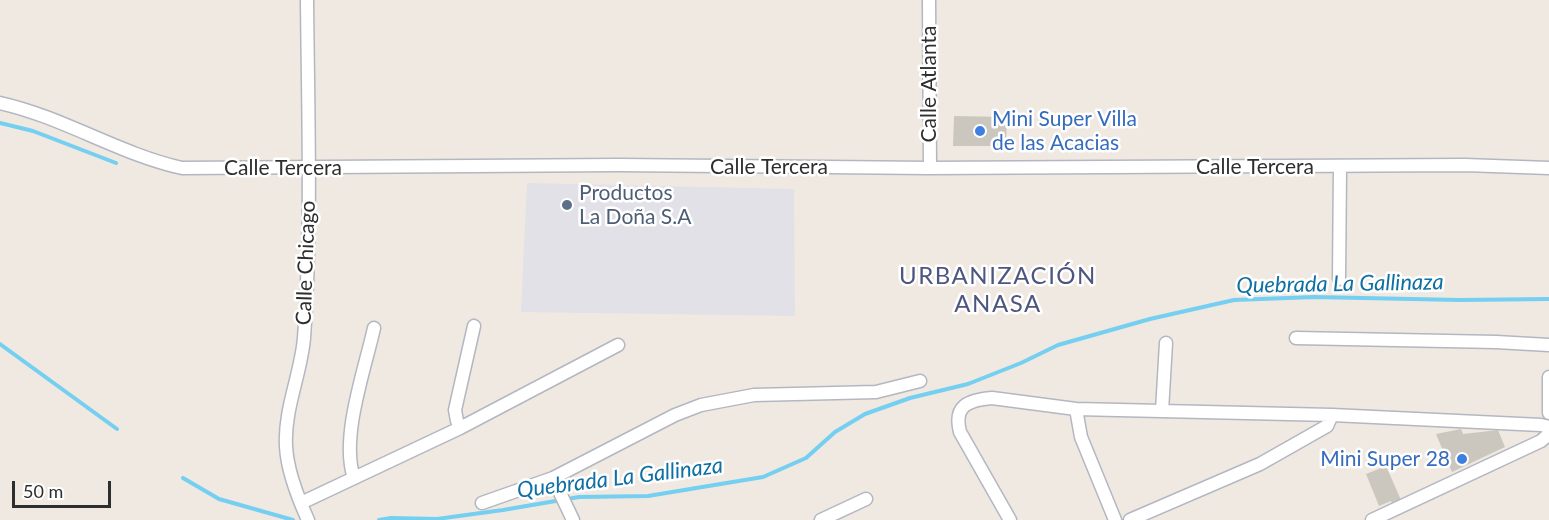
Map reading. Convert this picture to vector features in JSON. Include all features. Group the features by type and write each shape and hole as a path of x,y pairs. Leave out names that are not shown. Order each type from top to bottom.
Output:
{"street":[{"name":"Calle Chicago","path":"304,511 286,446 287,421 304,340 309,168 307,0"},
{"name":"Calle Atlanta","path":"929,0 930,168"},
{"name":"Calle Tercera","path":"0,103 56,121 153,160 182,168 618,165 930,168 1466,165 1549,168"},
{"path":"1339,279 1340,167"},
{"path":"460,428 455,410 474,326"},
{"path":"354,478 349,455 352,424 374,328"},
{"path":"1296,338 1549,345"},
{"path":"1162,411 1166,343"},
{"path":"304,511 354,478 460,428 618,345"},
{"path":"1549,377 1549,413"},
{"path":"482,503 556,484 675,415 701,405 754,395 876,392 920,381"},
{"path":"1010,520 960,432 958,414 969,402 978,399 992,398 1076,409 1332,415 1541,425 1549,428"},
{"path":"1076,409 1082,436 1115,520"},
{"path":"1130,520 1260,464 1327,426 1332,415"},
{"path":"1372,520 1541,441 1549,434"},
{"path":"556,484 571,516"},
{"path":"821,520 866,500"}],"shaded area":[{"name":"Productos La Doña S.A","path":"527,183 794,189 795,316 521,312"}],"building":[{"name":"Mini Super Villa de las Acacias","path":"954,116 1007,117 1006,146 953,146"},
{"name":"Mini Super 28","path":"1461,429 1463,434 1498,430 1505,447 1452,472 1436,434"},
{"path":"1386,466 1401,500 1379,506 1366,474"}],"waterway":[{"path":"0,123 33,131 116,163"},
{"name":"Quebrada La Gallinaza","path":"379,520 437,519 579,497 648,496 763,477 806,458 835,432 865,414 910,398 968,384 1021,363 1058,345 1150,319 1234,300 1314,297 1549,299"},
{"name":"Quebrada La Gallinaza","path":"0,344 117,429"},
{"name":"Quebrada La Gallinaza","path":"183,478 219,499 293,520"}],"place":[{"name":"Mini Super Villa de las Acacias","path":"980,131"},
{"name":"Productos La Doña S.A","path":"567,205"},
{"name":"Mini Super 28","path":"1462,459"}],"district":[{"name":"URBANIZACIÓN ANASA","path":"998,290"}]}
